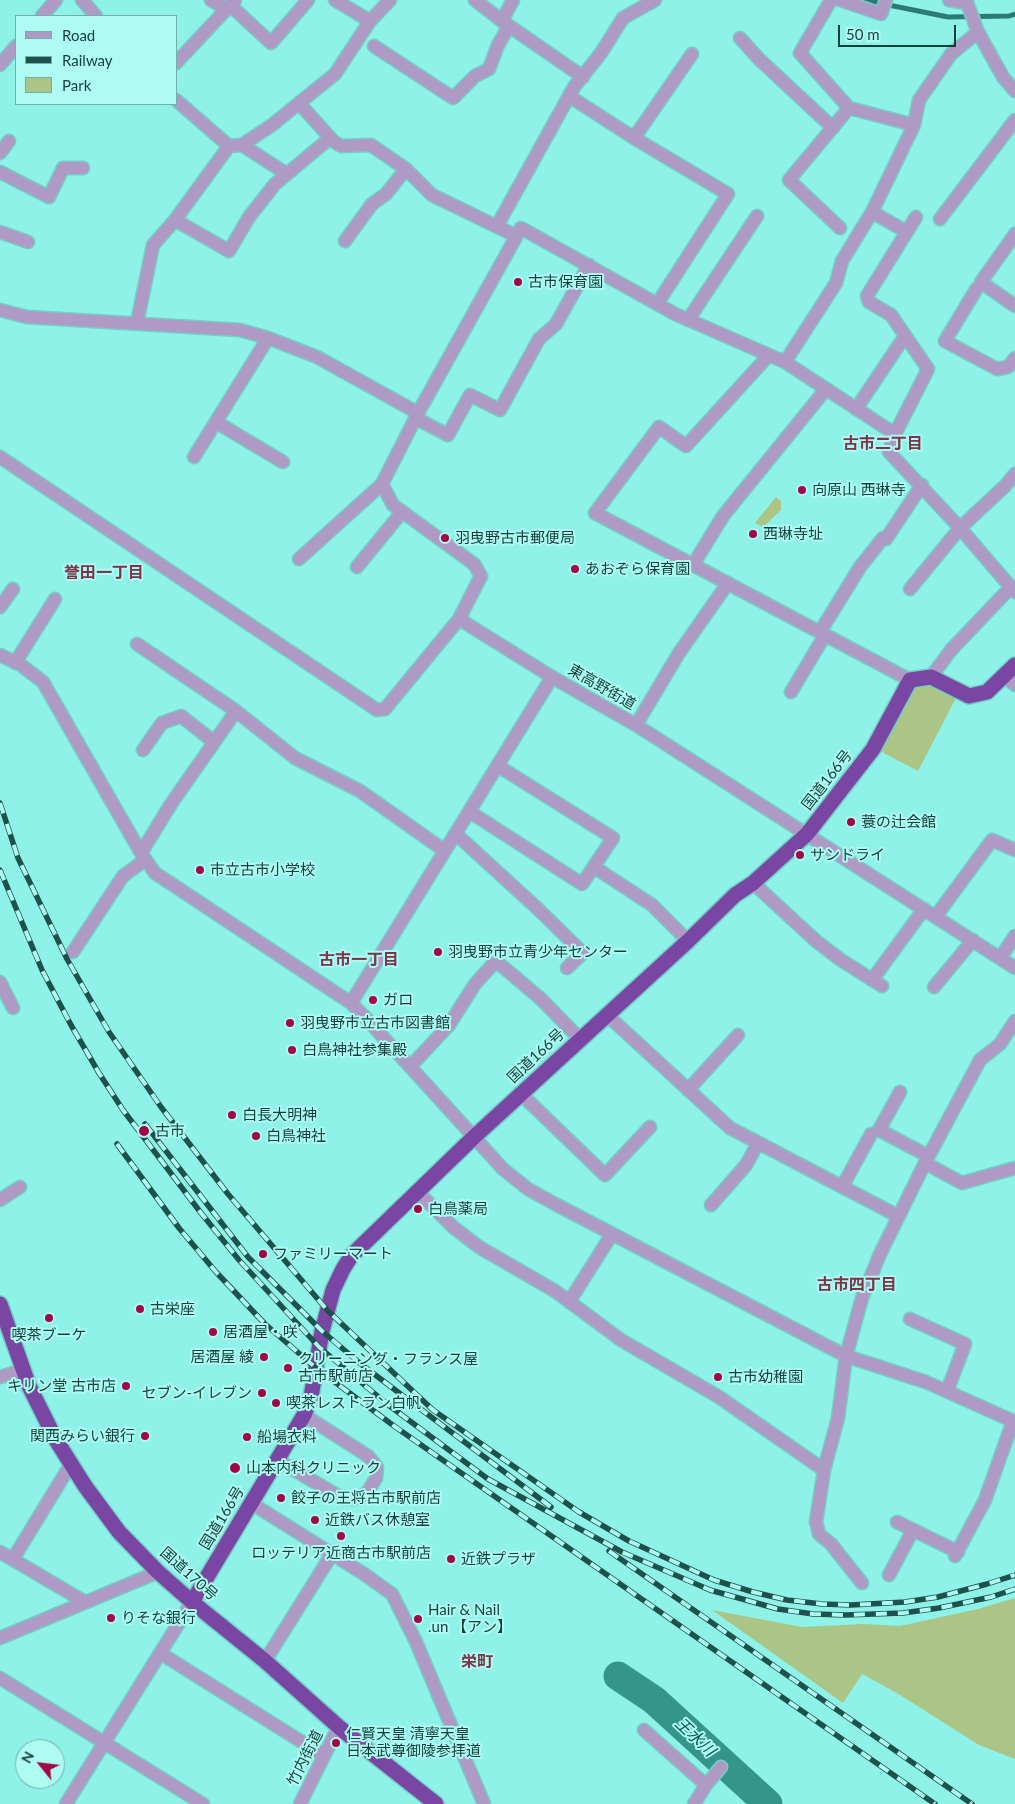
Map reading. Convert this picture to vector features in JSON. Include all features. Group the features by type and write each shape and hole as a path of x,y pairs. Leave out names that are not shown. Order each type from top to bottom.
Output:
{"highway":[{"path":"910,680 931,676 969,696 987,692 1011,675"},
{"name":"国道166号","path":"192,1602 304,1415 311,1397 322,1331 337,1279 352,1255 474,1137 688,941 734,895 753,883 807,834 873,750 910,680"},
{"name":"国道170号","path":"0,1304 23,1370 56,1440 85,1486 119,1532 158,1572 192,1602 265,1661 340,1728 431,1802"}],"street":[{"path":"43,15 56,0"},
{"path":"82,0 95,15"},
{"path":"211,0 230,5 270,42 308,0"},
{"path":"335,0 370,21"},
{"path":"137,323 153,245 235,146 272,125 335,74 370,21 390,0"},
{"path":"475,0 583,77"},
{"path":"374,46 453,98 475,76 489,69 513,0"},
{"path":"497,226 569,96 601,54 623,18 634,5 655,0"},
{"path":"831,0 800,53 849,108 914,125"},
{"path":"840,0 881,14 886,0"},
{"path":"949,0 966,2 978,32 1003,77 1015,91"},
{"path":"178,61 230,5"},
{"path":"785,362 836,282 842,262 872,212 914,125 919,100 951,54 978,32"},
{"path":"740,38 759,59 833,128"},
{"path":"0,64 15,47"},
{"path":"634,138 692,54"},
{"path":"569,96 634,138 728,194 656,304"},
{"path":"178,102 235,146 287,174"},
{"path":"299,103 330,138 341,146 371,145 406,169 432,195 516,236"},
{"path":"840,228 789,180 849,108"},
{"path":"940,220 1015,120"},
{"path":"175,220 229,251 249,217 274,184 330,138"},
{"path":"0,154 9,141"},
{"path":"0,172 49,197 63,168 83,168"},
{"path":"344,241 372,204 386,194 406,169"},
{"path":"872,212 906,232"},
{"path":"688,320 756,216"},
{"path":"916,216 867,296 869,302 891,315 928,369 894,434 889,452 960,528 1013,590 951,650 931,676"},
{"path":"300,559 382,484 417,415 521,228 656,304 785,362 894,434"},
{"path":"0,232 28,242"},
{"path":"1015,234 981,282 1015,306"},
{"path":"0,310 27,317 240,330 317,356 448,435 470,395 500,410 539,339 556,324 589,266"},
{"path":"977,288 946,341 997,369 1013,366"},
{"path":"856,409 905,336"},
{"path":"194,457 268,338"},
{"path":"770,355 686,446 659,427 595,513 910,680"},
{"path":"693,565 723,516 826,389"},
{"path":"216,422 283,462"},
{"path":"0,457 377,710 385,709 459,619 481,576 474,564 393,505 382,484"},
{"path":"910,589 960,528 1005,486 1015,474"},
{"path":"791,692 860,566 883,538 886,539 922,486"},
{"path":"357,567 402,512"},
{"path":"636,725 679,654 728,583"},
{"path":"0,607 13,589"},
{"path":"15,663 55,599"},
{"name":"東高野街道","path":"459,619 552,677 636,725 1015,968"},
{"path":"137,644 236,710 295,758 360,791 445,851"},
{"path":"0,655 42,682 143,857 155,873 351,1003 503,1169 528,1189 846,1356 926,1382 1014,1421 986,1500 956,1554 897,1522"},
{"path":"351,1003 552,677"},
{"path":"74,952 123,876 143,857 171,804 236,710"},
{"path":"143,750 162,723 181,716 214,742"},
{"path":"470,812 582,884 613,838 498,766"},
{"path":"456,834 583,953 567,968"},
{"path":"753,883 816,941 877,983 930,913 992,840 1015,850"},
{"path":"594,867 652,905 688,941"},
{"path":"1000,958 1015,936"},
{"path":"934,987 972,940"},
{"path":"410,1067 449,1025 475,984 494,963 502,966 541,999 580,1039"},
{"path":"0,982 13,1008"},
{"path":"607,1015 730,1128 898,1216"},
{"path":"862,1583 831,1544 820,1534 816,1522 824,1470 838,1418 846,1356 862,1298 880,1254 926,1160 980,1060 1000,1044 1015,1021"},
{"path":"688,1090 738,1035"},
{"path":"900,1092 880,1130 962,1183 1015,1168"},
{"path":"522,1094 606,1175 650,1127"},
{"path":"842,1187 870,1134"},
{"path":"711,1205 746,1165 758,1143"},
{"path":"0,1200 20,1187"},
{"path":"418,1192 453,1227 479,1247 555,1291 620,1340 719,1398 824,1470"},
{"path":"569,1302 612,1234"},
{"path":"910,1319 965,1344 947,1391"},
{"path":"0,1378 23,1370"},
{"path":"277,1460 342,1498 355,1499 367,1493 376,1478 377,1468 368,1456 304,1415"},
{"path":"13,1559 71,1464"},
{"path":"251,1503 392,1594 420,1650 484,1804"},
{"path":"889,1575 913,1530"},
{"path":"0,1552 85,1602"},
{"path":"265,1661 332,1554"},
{"path":"0,1638 158,1572"},
{"path":"66,1804 192,1602"},
{"path":"160,1653 321,1753"},
{"path":"0,1678 203,1804"},
{"name":"竹内街道","path":"300,1804 321,1753 340,1728"},
{"path":"644,1730 706,1785"},
{"path":"694,1804 706,1785 721,1767"}],"green space":[{"path":"776,497 781,501 781,510 763,527 755,523"},
{"path":"927,683 957,696 918,771 878,750 914,686"},
{"path":"1015,1598 1015,1759 979,1745 897,1693 862,1674 843,1703 712,1610 802,1627 863,1624 900,1626 978,1609"}],"waterway":[{"path":"864,0 948,17 1009,16 1015,14"},
{"name":"王水川","path":"618,1676 654,1700 768,1804"}],"railway":[{"path":"0,803 18,858 67,959 109,1032 161,1107 228,1194 328,1311 433,1410 579,1512 629,1541 714,1580 753,1592 787,1600 822,1604 851,1605 905,1602 938,1597 1015,1575"},
{"path":"0,870 42,970 99,1073 123,1110 201,1213 239,1260 319,1347 387,1404 488,1479 622,1552 710,1590 778,1609 813,1614 903,1613 939,1608 991,1597 1015,1589"},
{"path":"145,1124 248,1257 322,1331 362,1365 551,1507"},
{"path":"117,1144 179,1228 216,1272 265,1324 316,1368 394,1426 935,1804"},
{"path":"609,1551 972,1804"}],"place":[{"name":"古市保育園","path":"518,282"},
{"name":"向原山 西琳寺","path":"802,490"},
{"name":"西琳寺址","path":"753,534"},
{"name":"羽曳野古市郵便局","path":"445,538"},
{"name":"あおぞら保育園","path":"575,569"},
{"name":"蓑の辻会館","path":"851,822"},
{"name":"サンドライ","path":"800,855"},
{"name":"市立古市小学校","path":"200,870"},
{"name":"羽曳野市立青少年センター","path":"438,952"},
{"name":"ガロ","path":"373,1000"},
{"name":"羽曳野市立古市図書館","path":"290,1023"},
{"name":"白鳥神社参集殿","path":"292,1050"},
{"name":"白長大明神","path":"232,1115"},
{"name":"古市","path":"144,1131"},
{"name":"白鳥神社","path":"256,1136"},
{"name":"白鳥薬局","path":"418,1209"},
{"name":"ファミリーマート","path":"263,1254"},
{"name":"古栄座","path":"140,1309"},
{"name":"喫茶ブーケ","path":"49,1318"},
{"name":"居酒屋・咲","path":"213,1332"},
{"name":"居酒屋 綾","path":"264,1357"},
{"name":"クリーニング・フランス屋 古市駅前店","path":"288,1368"},
{"name":"古市幼稚園","path":"718,1377"},
{"name":"キリン堂 古市店","path":"126,1386"},
{"name":"セブン-イレブン","path":"262,1393"},
{"name":"喫茶レストラン白帆","path":"276,1403"},
{"name":"関西みらい銀行","path":"145,1436"},
{"name":"船場衣料","path":"247,1437"},
{"name":"山本内科クリニック","path":"235,1468"},
{"name":"餃子の王将古市駅前店","path":"281,1498"},
{"name":"近鉄バス休憩室","path":"315,1520"},
{"name":"ロッテリア近商古市駅前店","path":"341,1536"},
{"name":"近鉄プラザ","path":"451,1559"},
{"name":"りそな銀行","path":"111,1618"},
{"name":"Hair & Nail .un 【アン】","path":"418,1619"},
{"name":"仁賢天皇 清寧天皇 日本武尊御陵参拝道","path":"336,1743"}],"district":[{"name":"古市二丁目","path":"883,444"},
{"name":"誉田一丁目","path":"104,573"},
{"name":"古市一丁目","path":"359,960"},
{"name":"古市四丁目","path":"857,1285"},
{"name":"栄町","path":"477,1662"}]}
